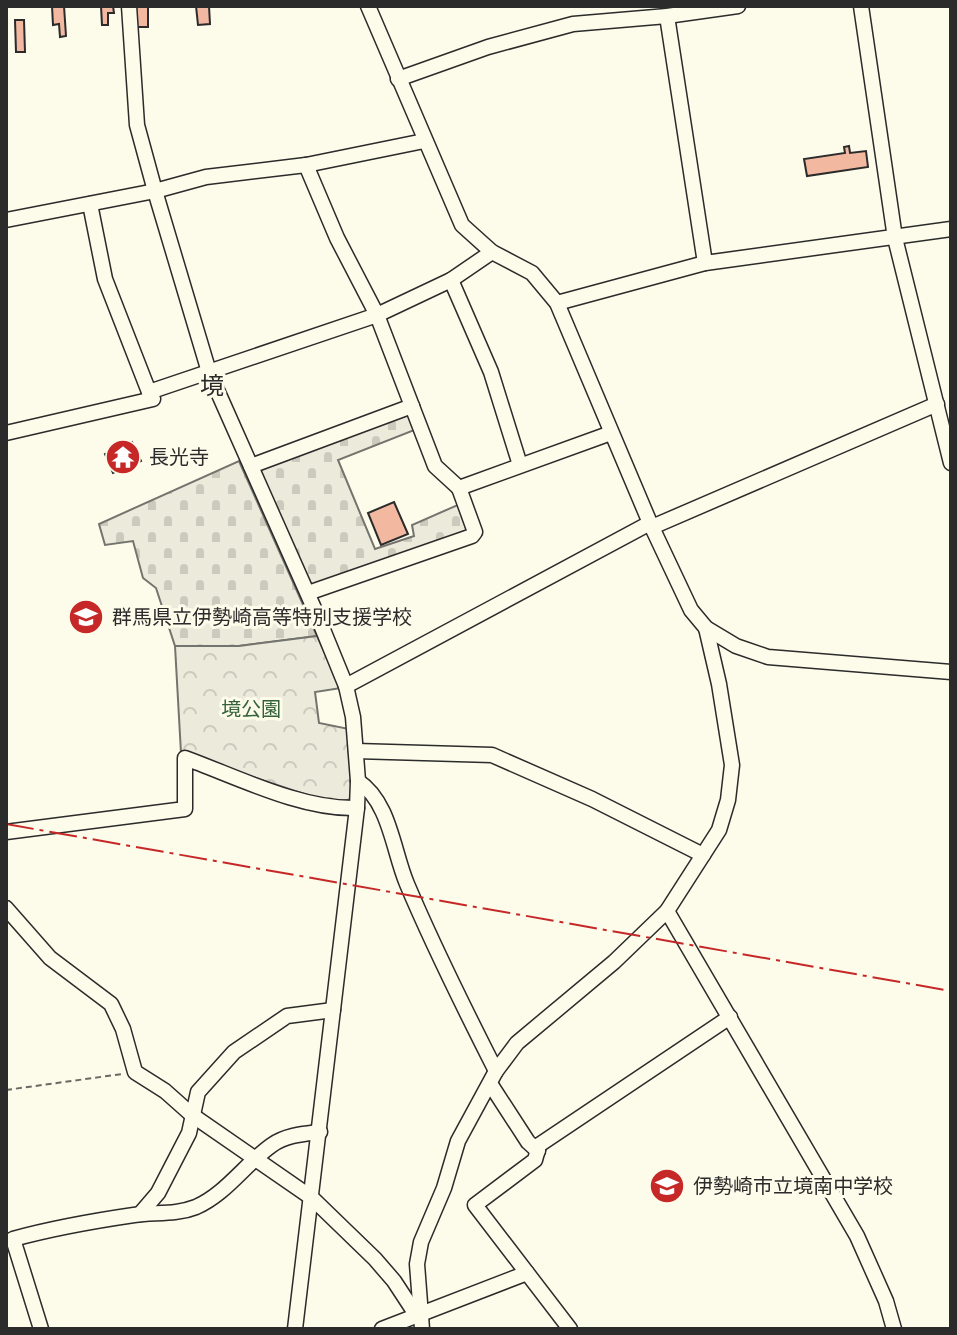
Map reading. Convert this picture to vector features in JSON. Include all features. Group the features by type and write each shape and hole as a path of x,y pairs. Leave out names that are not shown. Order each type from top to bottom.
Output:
{"street":[{"path":"129,6 137,125 209,372 308,593 346,686 353,717 357,808 295,1329"},
{"path":"368,6 462,225 492,252 532,273 557,303 651,525 691,610 706,628 736,646 768,657 951,672"},
{"path":"398,79 488,47 561,26 738,6"},
{"path":"861,6 895,238 951,463"},
{"path":"667,16 705,263"},
{"path":"6,220 155,191 206,177 306,165 424,141"},
{"path":"306,165 337,238 377,315 435,466 459,488 475,532 472,536 308,593"},
{"path":"6,433 153,399 105,279 90,204"},
{"path":"557,303 705,263 951,229"},
{"path":"149,392 377,315 451,280 492,252"},
{"path":"451,280 491,372 520,465"},
{"path":"346,686 651,525 937,404"},
{"path":"251,466 412,406"},
{"path":"459,488 611,433"},
{"path":"421,1319 417,1264 421,1242 444,1188 458,1141 494,1078 517,1043 614,962 667,911 719,830 728,800 732,765 706,628"},
{"path":"356,751 492,755 592,799 703,855"},
{"path":"6,832 185,809 185,758 262,787 319,804 334,808 357,808"},
{"path":"358,781 369,788 389,829 405,881 494,1078 528,1142 538,1151"},
{"path":"6,908 50,958 111,1004 123,1029 135,1072 312,1198 375,1259 421,1319"},
{"path":"667,911 857,1236 886,1301 894,1329"},
{"path":"140,1214 158,1193 189,1133 198,1092 234,1052 287,1016 333,1010"},
{"path":"570,1329 475,1205 535,1160 539,1145 730,1017"},
{"path":"41,1329 13,1239 72,1224 140,1214 180,1212 196,1207 211,1199 273,1144 291,1136 320,1132"},
{"path":"382,1329 421,1319 527,1273"}],"path":[{"path":"6,1090 135,1072"}],"green space":[{"path":"410,410 417,429 338,460 375,549 414,536 412,525 460,504 471,532 313,589 258,468"},
{"path":"239,461 317,636 239,646 175,646 156,588 143,578 133,541 105,545 99,524"},
{"name":"境公園","path":"317,636 341,688 315,692 319,723 349,729 352,799 331,803 181,753 175,646 239,646"}],"building":[{"path":"52,6 64,6 66,36 60,37 59,24 53,25"},
{"path":"101,6 113,6 114,13 108,13 108,25 102,25"},
{"path":"136,6 148,6 148,27 137,27"},
{"path":"196,6 209,6 210,24 198,25"},
{"path":"15,20 24,20 25,52 16,52"},
{"path":"849,146 850,153 866,151 868,167 807,176 804,159 845,153 844,147"},
{"name":"長光寺","path":"132,442 141,461 113,473 105,454"},
{"path":"394,502 408,534 381,545 368,513"}],"power":[{"path":"6,824 951,991"}],"place":[{"name":"長光寺","path":"123,457"},
{"name":"群馬県立伊勢崎高等特別支援学校","path":"86,617"},
{"name":"伊勢崎市立境南中学校","path":"667,1186"}],"district":[{"name":"境","path":"212,386"}]}
